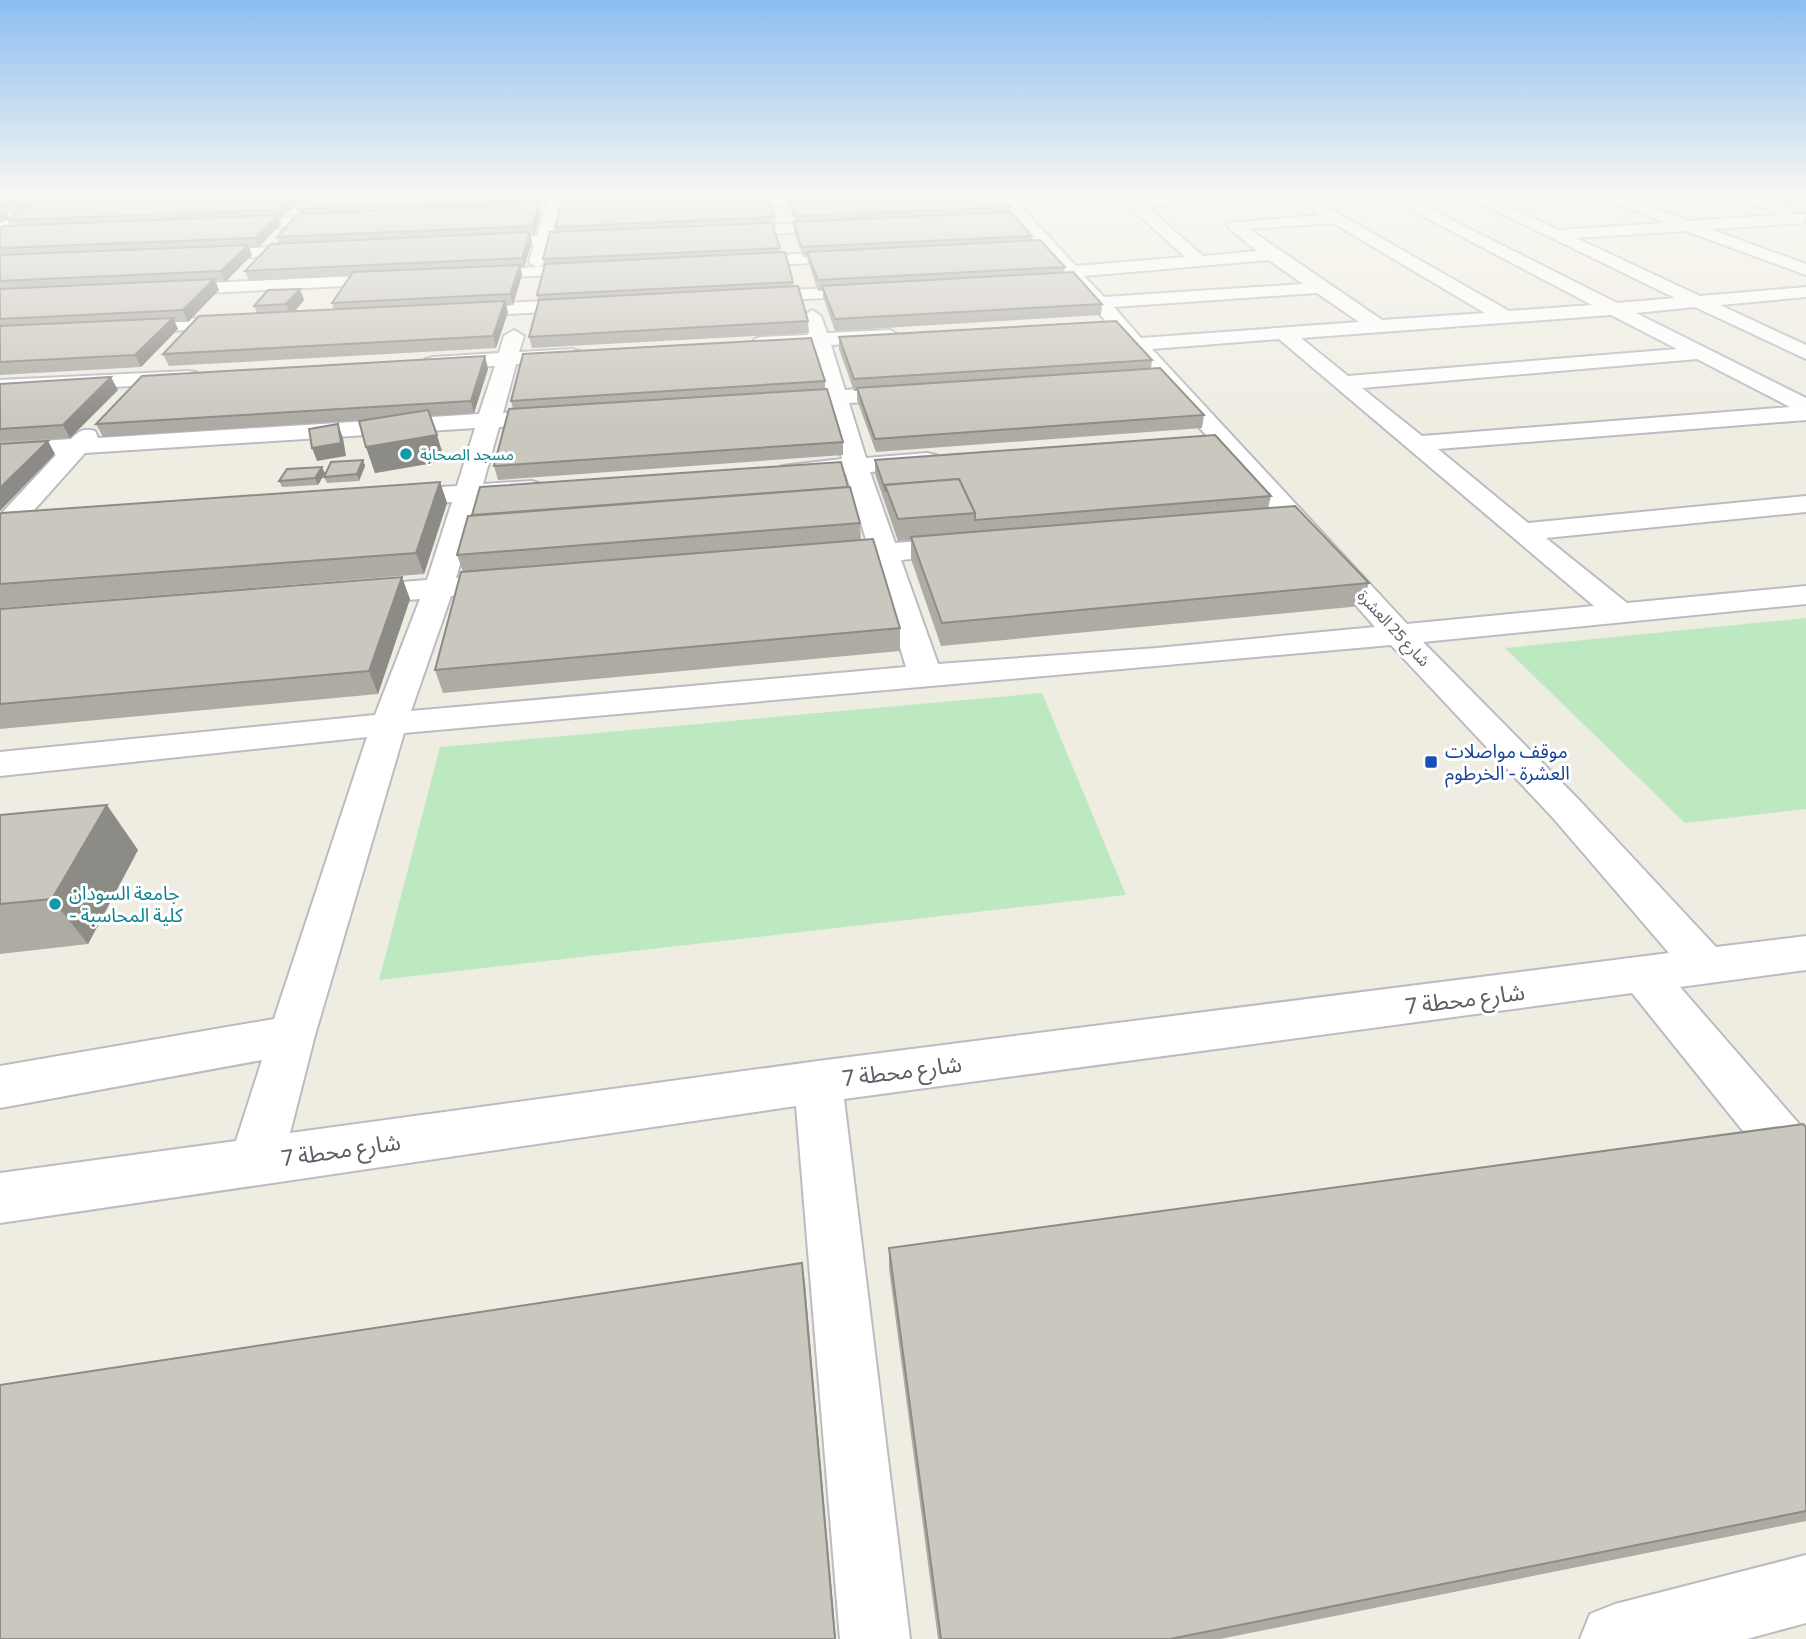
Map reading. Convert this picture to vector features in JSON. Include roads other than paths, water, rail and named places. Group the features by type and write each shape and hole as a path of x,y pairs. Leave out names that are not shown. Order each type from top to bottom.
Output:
{"street":[{"path":"122,399 248,269"},
{"path":"455,276 587,269"},
{"path":"797,269 883,554 925,675"},
{"name":"شارع 25 العشرة","path":"1057,269 1109,323 1152,377 1278,518 1400,636 1567,810 1707,968"},
{"path":"1066,278 1133,269"},
{"path":"1292,269 1378,326"},
{"path":"1424,269 1504,316"},
{"path":"1538,269 1806,407"},
{"path":"1625,269 1806,353"},
{"path":"254,1163 272,1112 292,1035 389,724 439,589 534,272"},
{"path":"151,291 416,278"},
{"path":"323,300 337,282"},
{"path":"1109,323 1319,288"},
{"path":"723,298 895,290"},
{"path":"1109,323 1283,333 1697,303 1806,292"},
{"path":"444,312 602,304"},
{"path":"103,329 258,321"},
{"path":"1283,333 1621,614"},
{"path":"741,344 911,334"},
{"path":"1345,383 1701,353"},
{"path":"410,365 586,354"},
{"path":"0,387 205,376"},
{"path":"752,402 937,390"},
{"path":"1415,444 1806,412"},
{"path":"0,451 579,414"},
{"path":"2,527 104,418"},
{"path":"764,473 951,458"},
{"path":"375,499 549,488"},
{"path":"1523,532 1806,504"},
{"path":"2,527 34,523"},
{"path":"791,561 992,544"},
{"path":"329,597 535,581"},
{"path":"0,764 389,724 925,675 1400,636 1806,595"},
{"name":"شارع محطة 7","path":"0,1198 818,1082 1806,953"},
{"path":"1644,976 1806,1170"},
{"path":"0,1087 292,1035"},
{"path":"818,1082 875,1639"},
{"path":"1615,1639 1806,1589"}],"place":[{"name":"مسجد الصحابة","path":"406,454"},
{"name":"موقف مواصلات العشرة - الخرطوم","path":"1431,762"},
{"name":"جامعة السودان - كلية المحاسبة","path":"55,904"}]}
